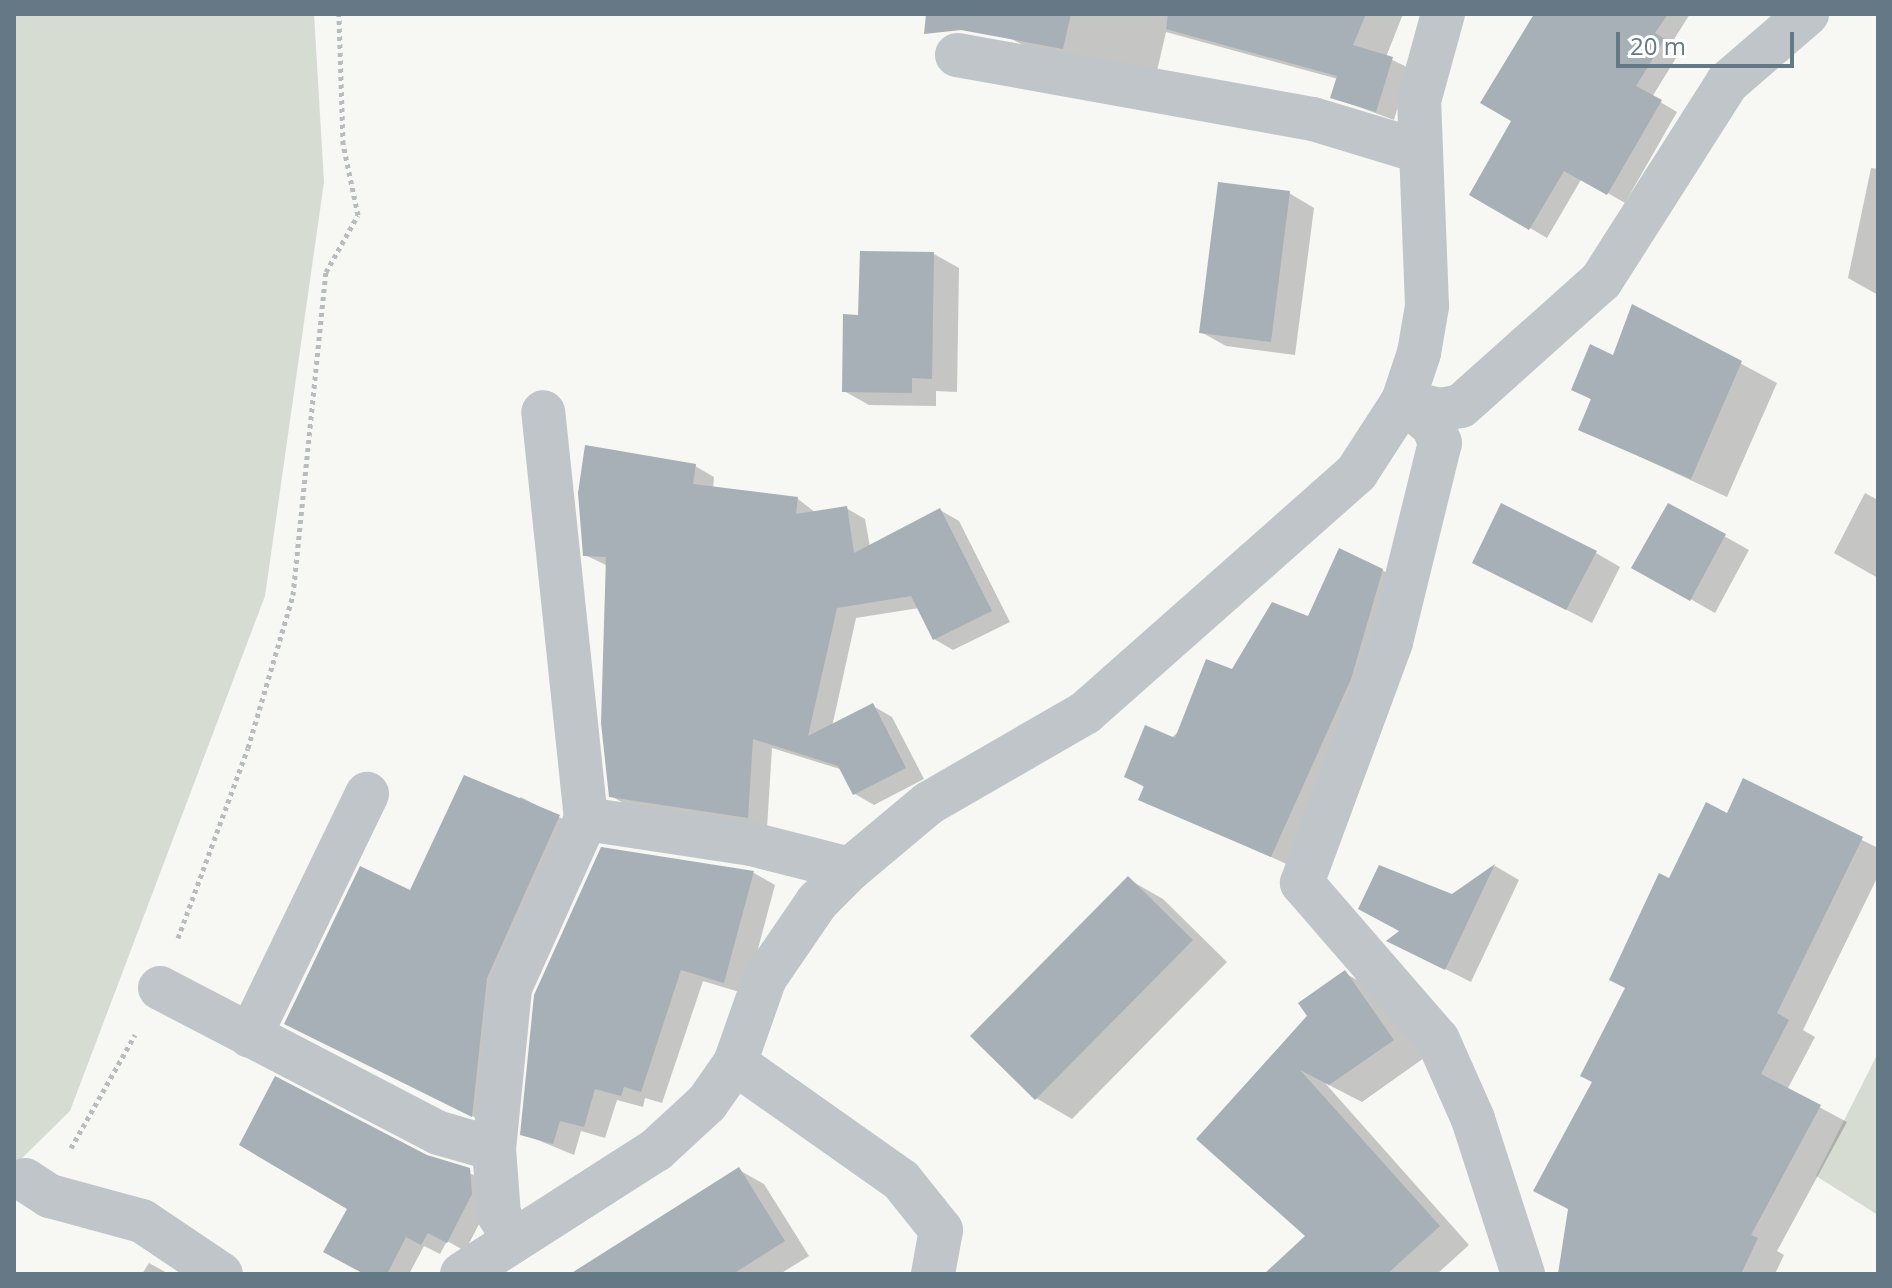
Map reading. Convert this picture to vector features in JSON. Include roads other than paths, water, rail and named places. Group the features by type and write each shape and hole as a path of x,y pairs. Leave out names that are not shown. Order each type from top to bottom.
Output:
{"street":[{"path":"462,1274 677,1133 735,1063 765,978 817,902 850,869 929,803 1085,713 1327,504 1403,401 1427,306 1419,101 1443,14"},
{"path":"1403,401 1440,410 1461,406 1601,281 1727,83 1807,14"},
{"path":"957,55 1313,119 1419,151"},
{"path":"1403,401 1433,426 1440,443 1391,642 1302,883 1438,1040 1473,1119 1523,1274"},
{"path":"513,1239 499,1215 494,1149 510,988 586,819 543,412"},
{"path":"250,1036 367,794"},
{"path":"586,819 751,844 850,869"},
{"path":"160,988 439,1133 494,1149"},
{"path":"735,1063 901,1180 941,1230 933,1274"},
{"path":"25,1180 50,1196 142,1221 221,1274"}]}
